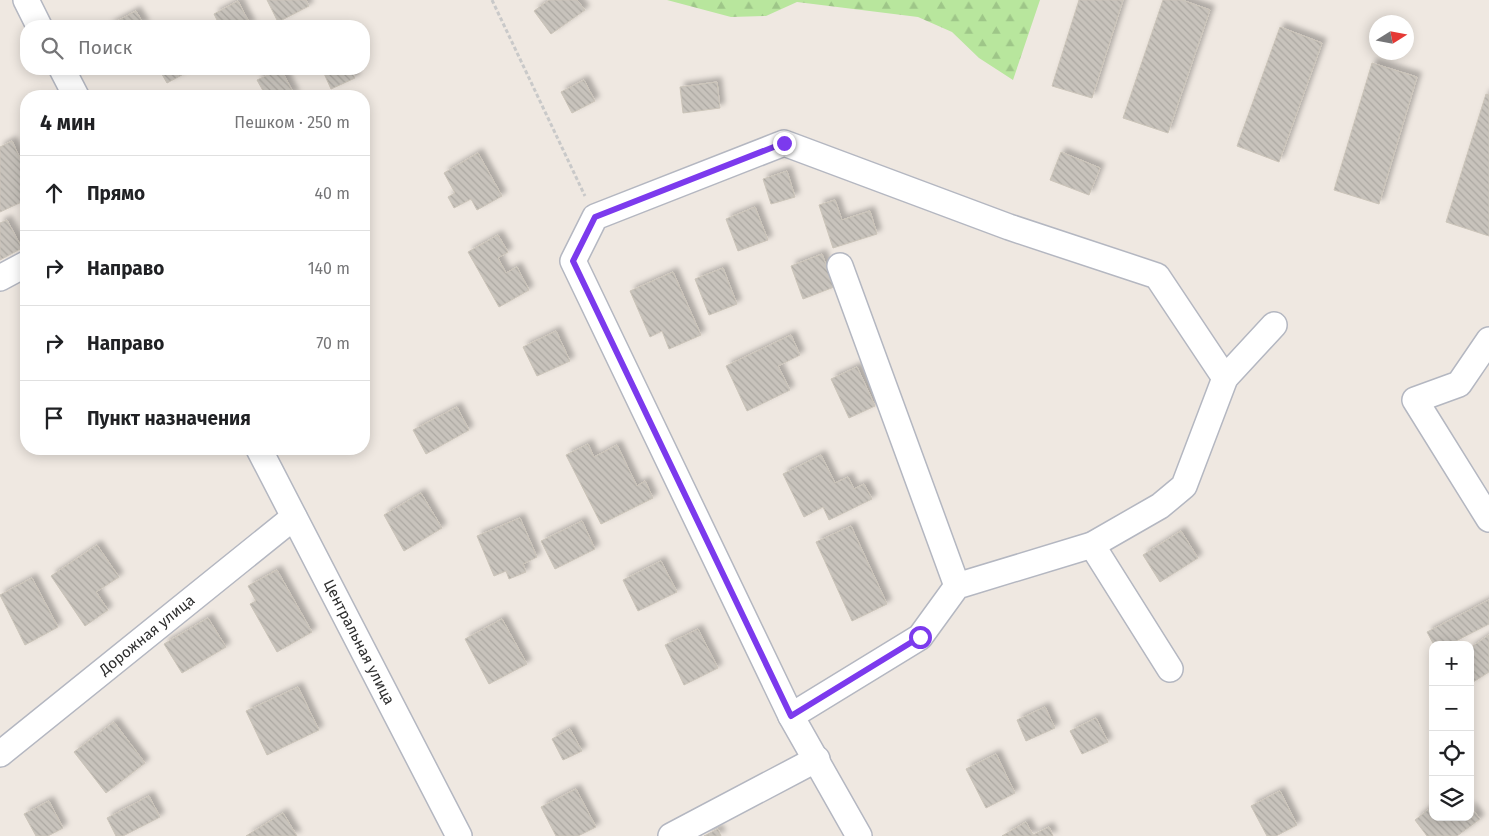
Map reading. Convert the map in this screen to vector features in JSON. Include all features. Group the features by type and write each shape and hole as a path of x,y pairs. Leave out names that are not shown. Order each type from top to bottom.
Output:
{"street":[{"path":"26,0 37,20"},
{"path":"65,75 73,90"},
{"path":"859,836 791,716 573,261 595,217 784,143 1009,227 1157,276 1225,378"},
{"path":"840,266 957,586"},
{"path":"0,278 20,267"},
{"path":"791,716 920,637 957,586 1092,545 1160,506 1184,486 1225,378 1274,325"},
{"path":"1489,340 1459,384 1415,400 1489,519"},
{"name":"Центральная улица","path":"261,455 459,836"},
{"name":"Дорожная улица","path":"0,754 294,517"},
{"path":"1092,545 1170,669"},
{"path":"670,836 817,759"}],"path":[{"path":"492,0 595,217"}],"green space":[{"path":"667,0 1040,0 1013,80 979,58 952,32 918,17 797,2 766,16 731,17"}],"building":[{"path":"267,0 306,0 309,6 282,20 277,20"},
{"path":"549,0 577,0 585,10 551,34 534,11"},
{"path":"1079,0 1123,0 1092,98 1052,86"},
{"path":"1163,0 1182,0 1210,10 1168,133 1123,118"},
{"path":"238,1 248,20 217,20 214,14"},
{"path":"136,11 141,20 119,20"},
{"path":"1280,27 1322,43 1279,162 1237,146"},
{"path":"1372,63 1417,77 1379,204 1334,190"},
{"path":"162,75 182,75 167,83"},
{"path":"268,75 284,75 292,90 263,90 257,80"},
{"path":"325,75 354,75 355,78 331,89"},
{"path":"584,80 595,101 572,113 561,92"},
{"path":"717,82 720,108 683,113 680,87"},
{"path":"1486,94 1489,95 1489,236 1446,222"},
{"path":"12,141 20,158 20,203 0,212 0,147"},
{"path":"1061,152 1100,168 1089,195 1050,180"},
{"path":"478,153 502,196 477,210 471,199 454,208 448,197 455,193 444,173"},
{"path":"787,171 795,197 771,204 763,179"},
{"path":"835,200 842,220 870,211 877,234 833,248 819,205"},
{"path":"755,207 768,240 738,251 726,219"},
{"path":"7,220 20,244 20,249 0,260 0,223"},
{"path":"498,235 508,252 498,258 506,273 517,267 529,290 499,307 468,252"},
{"path":"822,254 834,287 803,299 791,266"},
{"path":"723,268 737,304 709,315 695,279"},
{"path":"673,272 701,335 669,349 662,331 650,337 630,291"},
{"path":"556,331 570,361 537,376 523,347"},
{"path":"791,335 800,355 778,366 790,390 747,411 726,366"},
{"path":"857,367 875,406 849,418 831,379"},
{"path":"457,407 469,430 426,454 413,430"},
{"path":"588,444 594,457 617,445 637,486 645,481 653,498 601,524 566,455"},
{"path":"821,455 835,483 848,477 854,489 864,484 872,499 829,520 823,507 804,517 783,474"},
{"path":"421,493 442,528 404,551 384,515"},
{"path":"520,518 537,557 523,564 526,572 509,579 506,571 494,576 477,536"},
{"path":"582,521 595,549 555,569 541,541"},
{"path":"851,526 887,604 852,621 816,542"},
{"path":"1181,531 1198,558 1160,582 1143,555"},
{"path":"97,545 119,577 96,592 108,610 85,626 51,576"},
{"path":"661,561 677,592 638,611 623,580"},
{"path":"277,570 312,632 277,652 250,604 256,601 248,586"},
{"path":"32,578 58,627 25,645 0,595"},
{"path":"1489,600 1489,624 1456,641 1432,641 1427,632"},
{"path":"208,618 226,647 182,673 164,644"},
{"path":"502,619 527,664 489,684 465,639"},
{"path":"698,629 718,668 684,685 665,645"},
{"path":"1489,635 1489,672 1474,681 1474,645"},
{"path":"298,687 319,730 267,755 246,711"},
{"path":"1045,707 1055,728 1026,741 1017,720"},
{"path":"1096,718 1108,742 1082,754 1070,731"},
{"path":"114,722 145,763 106,793 74,752"},
{"path":"570,729 582,751 563,760 552,739"},
{"path":"996,754 1015,793 986,808 966,769"},
{"path":"576,789 596,827 578,836 556,836 541,807"},
{"path":"1280,791 1297,825 1276,836 1267,836 1251,806"},
{"path":"149,796 160,817 123,836 116,836 107,818"},
{"path":"49,801 63,828 48,836 36,836 24,814"},
{"path":"1429,809 1429,821 1474,821 1474,811 1480,819 1457,836 1427,836 1415,820"},
{"path":"283,813 297,836 246,836"},
{"path":"1026,822 1033,835 1049,827 1053,836 1002,836"},
{"path":"718,829 721,836 704,836"}],"route":[{"path":"784,143 595,217 573,261 791,716 920,637"}]}
